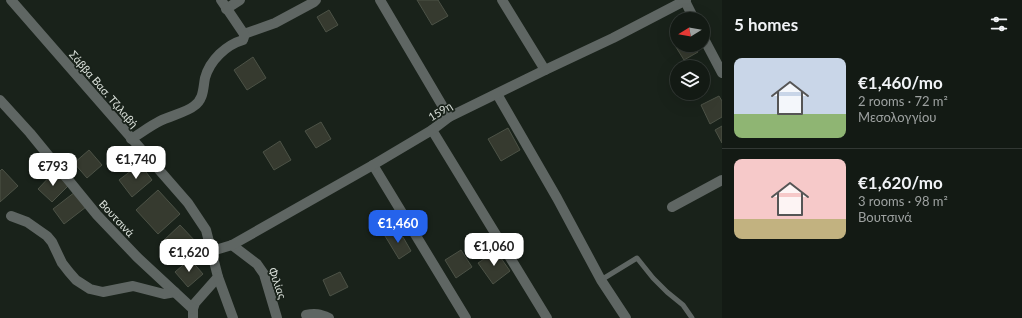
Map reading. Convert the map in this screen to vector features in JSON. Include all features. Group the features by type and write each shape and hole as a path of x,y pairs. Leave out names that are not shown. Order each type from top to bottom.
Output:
{"street":[{"name":"Σάββα Βασ. Τζιλαβή","path":"11,0 188,203 206,230 218,277 233,318"},
{"path":"131,139 160,121 194,106 199,100 204,92 206,77 219,54 231,45 243,40 244,34 224,4 240,0"},
{"path":"244,34 274,23 316,0"},
{"path":"380,0 449,117"},
{"path":"502,0 545,70"},
{"path":"686,1 691,12"},
{"name":"159η","path":"212,251 232,245 373,165 432,130 449,117 686,1"},
{"path":"710,50 722,73"},
{"path":"497,94 553,191 601,280 626,318"},
{"name":"Βουτσινά","path":"0,100 97,215 137,257 175,292 193,315"},
{"path":"432,130 547,318"},
{"path":"373,165 466,318"},
{"path":"672,208 722,180"},
{"path":"12,216 27,222 47,236 52,242 62,263 69,272 76,280 90,289 103,292 133,286 164,294 175,292"},
{"name":"Φιλίας","path":"232,245 257,264 264,274 277,318"},
{"path":"193,315 195,303 218,277"},
{"path":"306,315 319,313 328,318"}],"lane":[{"path":"601,280 637,258 653,278 683,305 692,318"}],"building":[{"path":"417,0 438,0 448,16 432,25"},
{"path":"329,10 338,25 326,32 317,17"},
{"path":"679,52 698,52 684,60"},
{"path":"253,57 266,78 247,90 234,70"},
{"path":"719,96 722,101 722,117 710,124 701,105"},
{"path":"321,122 331,139 316,148 305,131"},
{"path":"722,126 722,143 715,130"},
{"path":"508,128 520,150 501,161 488,139"},
{"path":"280,141 291,160 274,170 263,152"},
{"path":"89,150 102,165 87,178 74,163"},
{"path":"140,164 152,180 132,197 119,180"},
{"path":"2,169 18,186 0,202 0,171"},
{"path":"54,172 68,186 52,202 38,189"},
{"path":"158,190 180,214 158,234 136,210"},
{"path":"75,192 86,207 64,224 53,209"},
{"path":"180,225 197,243 178,260 162,242"},
{"path":"395,230 400,239 403,237 411,251 399,259 385,236"},
{"path":"461,250 472,267 456,278 445,260"},
{"path":"496,251 510,271 493,284 478,263"},
{"path":"190,259 203,274 188,287 175,272"},
{"path":"340,272 348,287 330,296 323,280"}]}
